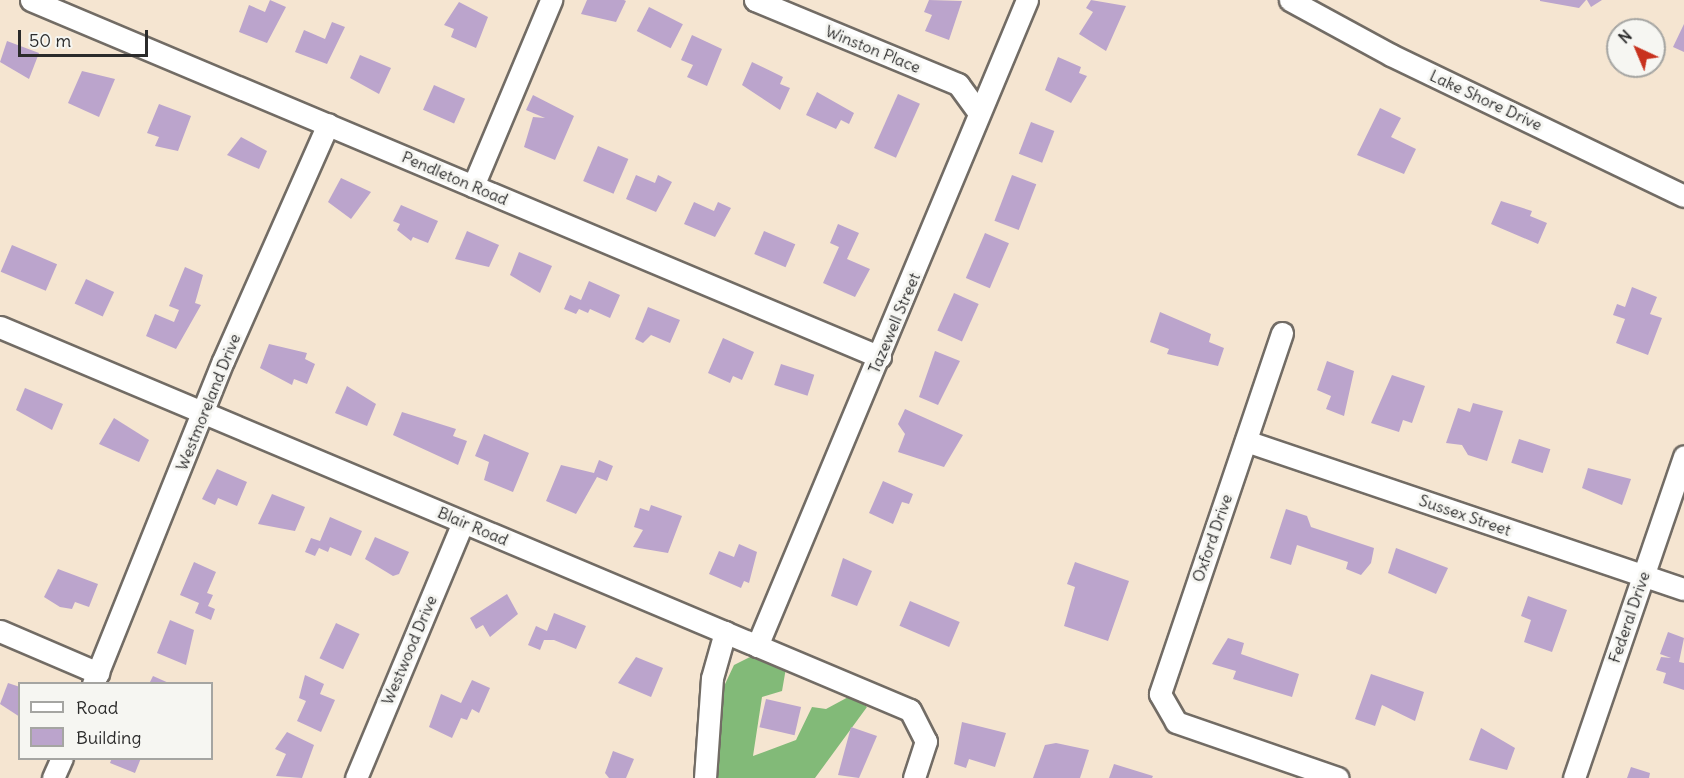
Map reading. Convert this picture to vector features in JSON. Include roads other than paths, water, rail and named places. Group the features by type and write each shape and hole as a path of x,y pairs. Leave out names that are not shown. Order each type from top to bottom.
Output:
{"street":[{"name":"Pendleton Road","path":"31,0 880,357"},
{"path":"473,186 551,0"},
{"name":"Winston Place","path":"755,0 958,84 978,112"},
{"name":"Tazewell Street","path":"757,646 977,127 978,112 1027,0"},
{"name":"Lake Shore Drive","path":"1290,0 1391,55 1684,196"},
{"name":"Westmoreland Drive","path":"96,678 203,412 328,124"},
{"name":"Blair Road","path":"0,327 910,710 925,729 926,745 914,778"},
{"name":"Oxford Drive","path":"1282,333 1160,694 1167,715 1194,729 1338,778"},
{"name":"Sussex Street","path":"1246,441 1684,589"},
{"name":"Federal Drive","path":"1574,778 1684,456"},
{"name":"Westwood Drive","path":"356,778 463,522"},
{"path":"0,632 96,678"},
{"path":"705,778 712,678 725,632"},
{"path":"53,778 62,760"}]}
